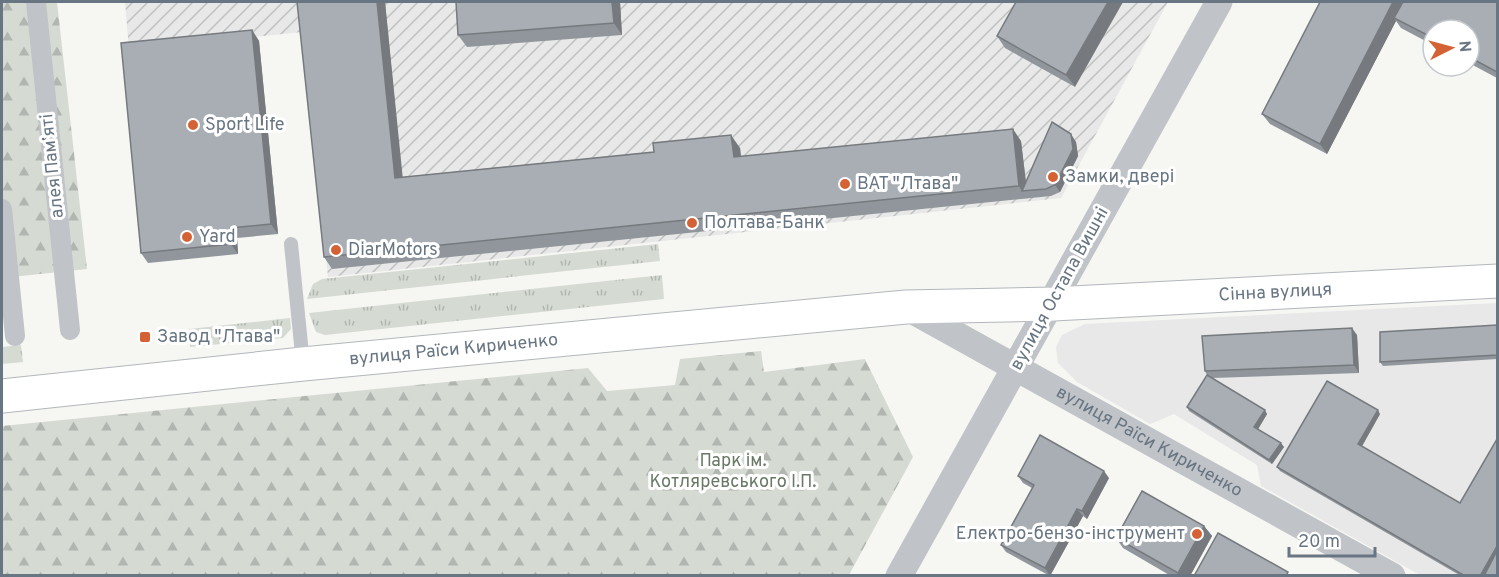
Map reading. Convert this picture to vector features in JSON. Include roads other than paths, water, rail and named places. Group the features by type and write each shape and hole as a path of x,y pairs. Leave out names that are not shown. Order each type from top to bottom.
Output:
{"main road":[{"name":"Сінна вулиця","path":"1053,304 1497,281"},
{"name":"вулиця Раїси Кириченко","path":"2,396 303,364 906,306 1053,304"}],"street":[{"name":"алея Памʼяті","path":"36,2 70,330"},
{"name":"вулиця Остапа Вишні","path":"899,576 1053,304 1219,2"},
{"path":"2,209 15,336"},
{"name":"вулиця Раїси Кириченко","path":"906,306 1392,576"}],"lane":[{"path":"291,244 303,364"}],"place":[{"name":"Sport Life","path":"193,125"},
{"name":"Замки, двері","path":"1053,177"},
{"name":"ВАТ \"Лтава\"","path":"845,184"},
{"name":"Полтава-Банк","path":"692,223"},
{"name":"Yard","path":"187,237"},
{"name":"DiarMotors","path":"336,250"},
{"name":"Завод \"Лтава\"","path":"145,337"},
{"name":"Електро-бензо-інструмент","path":"1197,534"}],"park label":[{"name":"Парк ім. Котляревського І.П.","path":"733,471"}]}
